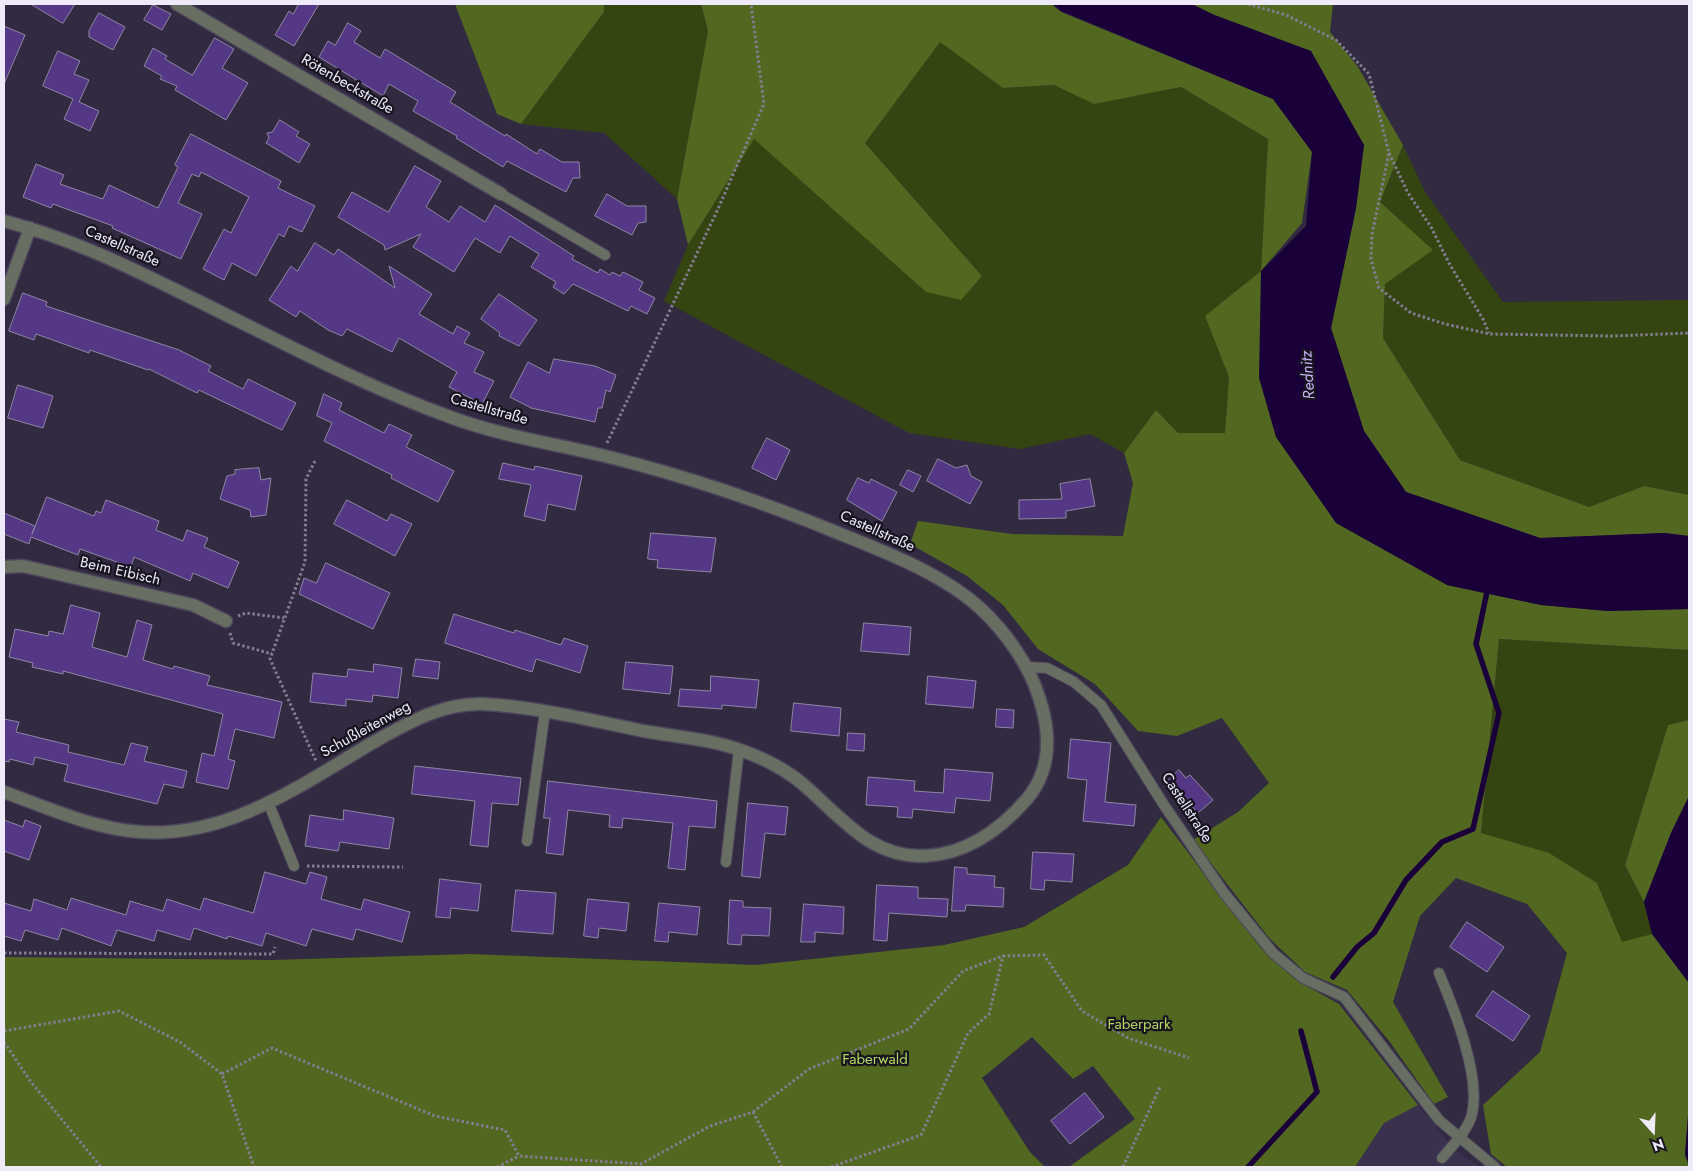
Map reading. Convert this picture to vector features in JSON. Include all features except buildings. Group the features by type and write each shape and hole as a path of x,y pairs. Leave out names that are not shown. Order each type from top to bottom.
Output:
{"street":[{"name":"Rötenbeckstraße","path":"177,4 501,194"},
{"name":"Castellstraße","path":"4,221 97,251 352,376 456,420 674,473 795,515 904,562 955,590 978,606 994,623 1027,667"},
{"path":"4,299 30,228"},
{"name":"Beim Eibisch","path":"4,567 23,566 193,605 226,621"},
{"name":"Schußleitenweg","path":"4,792 83,820 141,832 174,832 204,827 232,820 268,802 407,723 446,708 477,703 545,712 739,749 782,768 806,786 842,822 880,848 912,855 928,856 956,851 986,838 1026,800 1040,782 1047,754 1048,733 1037,689 1027,667"}],"lane":[{"path":"501,194 605,255"},
{"name":"Castellstraße","path":"1027,667 1047,668 1074,682 1101,705 1164,805 1218,885 1267,946 1303,978 1344,998 1439,1120 1495,1167"},
{"path":"527,841 545,712"},
{"path":"726,862 739,749"},
{"path":"268,802 294,866"},
{"path":"1439,973 1458,1020 1472,1080 1472,1114 1459,1137 1442,1158"}],"path":[{"path":"603,455 717,212 764,104 751,4"},
{"path":"1248,4 1286,14 1336,40 1369,74 1389,153 1408,193 1431,227 1450,265 1490,334"},
{"path":"1389,153 1372,234 1371,260 1379,288 1411,313 1445,324 1490,334 1613,336 1689,333"},
{"path":"315,461 306,479 305,562 270,659 322,773"},
{"path":"272,654 233,643 226,621 246,613 284,618"},
{"path":"294,866 403,868"},
{"path":"4,953 273,954 275,947"},
{"path":"497,1167 519,1156 641,1164 710,1126 753,1112 809,1069 909,1029 963,971 1003,956 1044,955 1082,1011 1128,1038 1189,1058"},
{"path":"831,1167 921,1135 968,1034 989,1014 1003,956"},
{"path":"4,1031 119,1012 180,1042 222,1074 254,1167"},
{"path":"4,1042 31,1082 101,1167"},
{"path":"222,1074 272,1048 435,1116 505,1130 519,1156"},
{"path":"1123,1167 1160,1087"},
{"path":"753,1112 782,1167"}],"shaded area":[{"path":"1418,1105 1455,1150 1479,1167 1355,1167 1384,1123"}],"green space":[{"path":"455,4 604,4 604,12 521,124 497,114"},
{"path":"604,4 701,4 708,31 677,199 604,133 521,124 604,12"},
{"path":"701,4 1051,4 1061,12 1273,99 1312,152 1302,223 1261,271 1268,139 1181,87 1094,104 1054,85 1003,88 940,42 865,143 982,276 961,300 926,292 754,139 688,245 677,199 708,31"},
{"path":"1192,4 1333,4 1330,32 1358,67 1403,145 1380,202 1433,250 1385,284 1383,338 1460,460 1589,507 1644,486 1689,495 1689,536 1664,533 1540,538 1406,492 1364,431 1331,328 1356,208 1364,144 1212,14"},
{"path":"940,41 1003,88 1054,85 1094,103 1181,87 1268,139 1261,271 1206,316 1229,377 1225,433 1178,433 1156,410 1124,453 1090,434 1020,449 909,433 664,301 688,245 754,138 926,292 982,276 865,143"},
{"path":"1403,145 1425,192 1503,302 1689,300 1689,495 1644,486 1589,507 1460,460 1383,338 1385,284 1380,202"},
{"path":"1261,271 1447,585 1541,605 1608,611 1689,609 1689,650 1499,639 1481,833 1549,853 1597,883 1622,942 1652,934 1689,983 1689,1103 1685,1155 1689,1167 1507,1167 1491,1154 1483,1105 1540,1052 1567,953 1527,904 1456,878 1420,916 1393,1002 1448,1097 1434,1104 1389,1041 1347,990 1305,972 1269,938 1193,840 1238,812 1269,783 1222,718 1177,736 1138,731 1095,684 1038,649 1003,605 967,576 910,544 918,521 1012,534 1123,536 1133,483 1124,453 1156,410 1178,433 1225,433 1229,377 1205,316"},
{"path":"1499,639 1689,650 1689,720 1668,725 1625,865 1644,902 1652,934 1622,943 1597,883 1481,834"},
{"path":"1689,720 1689,796 1671,833 1644,902 1625,865 1668,725"},
{"name":"Faberwald","path":"1161,817 1260,947 1298,981 1339,1004 1418,1105 1384,1123 1355,1167 1069,1167 1135,1119 1093,1066 1073,1079 1032,1037 982,1078 1030,1152 1045,1167 4,1167 4,957 272,960 470,954 756,965 944,945 1024,927 1128,865"}],"water":[{"name":"Rednitz","path":"1053,4 1192,4 1212,14 1311,51 1364,145 1356,208 1331,328 1364,431 1406,492 1540,538 1664,533 1689,536 1689,609 1608,611 1541,605 1447,585 1336,523 1276,437 1259,378 1261,271 1306,226 1312,152 1273,99 1061,11"},
{"path":"1689,796 1689,983 1652,934 1644,902 1671,833"},
{"path":"1689,1103 1689,1163 1685,1155"}],"waterway":[{"path":"1333,977 1357,947 1374,933 1406,880 1442,842 1473,829 1499,713 1476,644 1488,587"},
{"path":"1248,1167 1317,1092 1301,1031"}],"park label":[{"name":"Faberpark","path":"1139,1025"}]}
